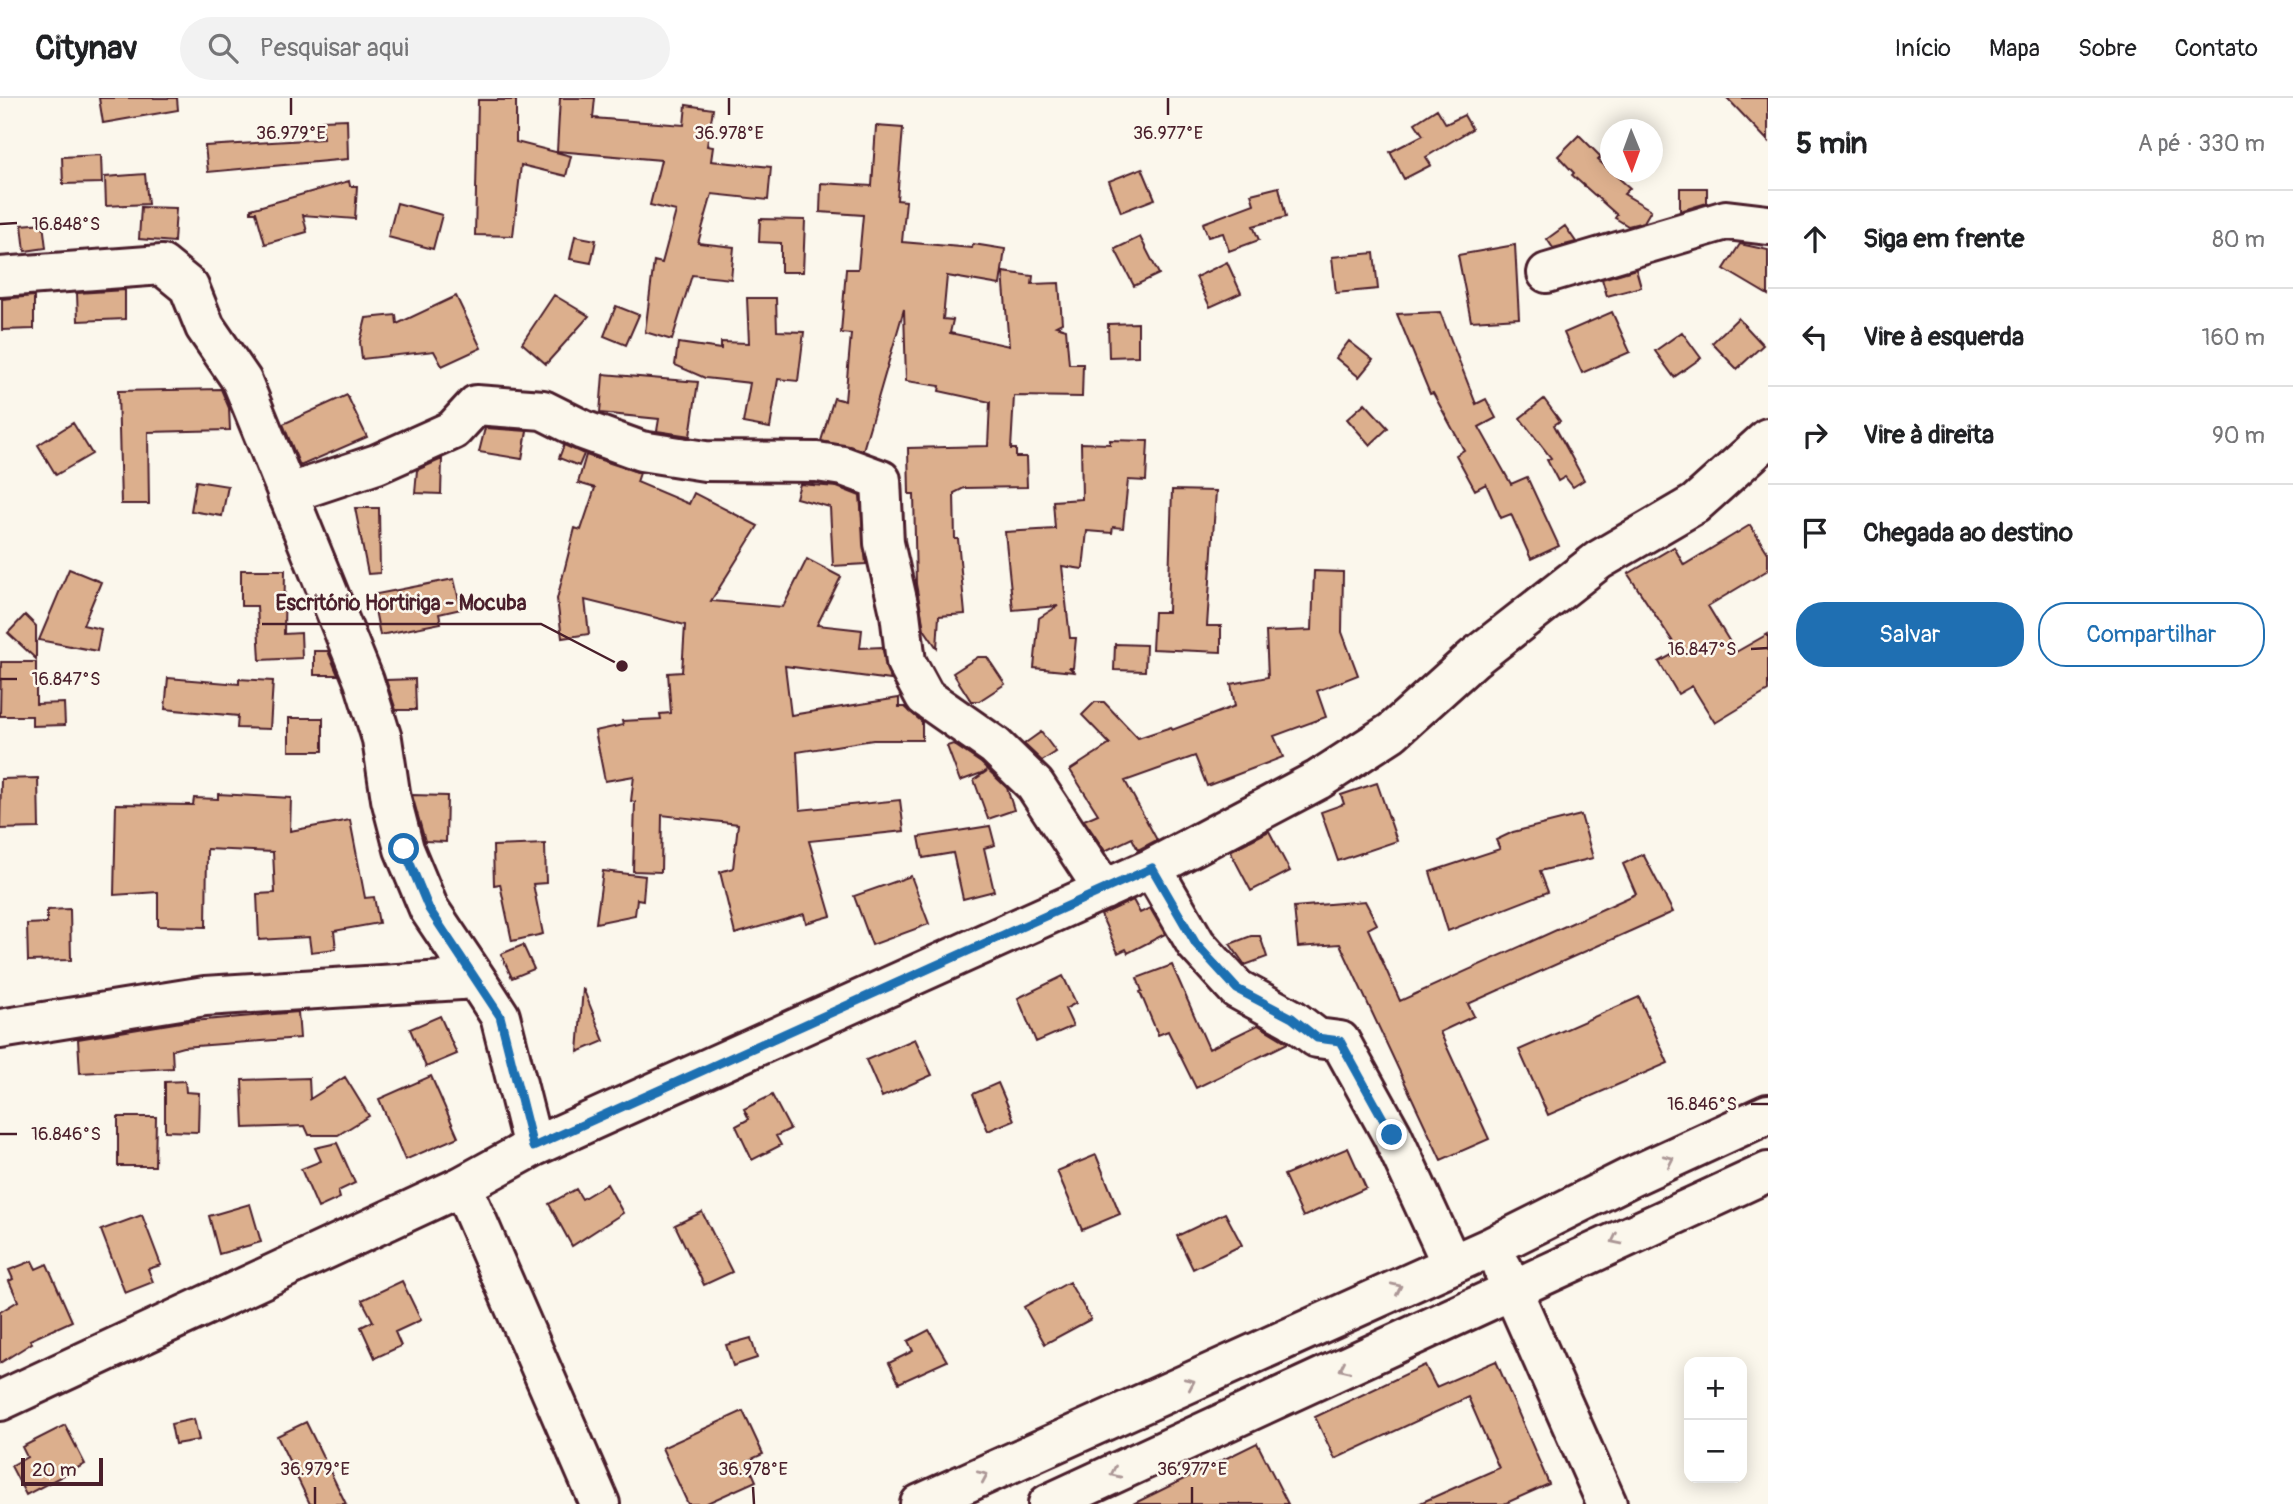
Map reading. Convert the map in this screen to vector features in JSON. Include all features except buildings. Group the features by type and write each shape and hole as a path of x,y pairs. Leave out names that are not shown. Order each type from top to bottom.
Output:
{"street":[{"path":"1547,273 1726,220 1768,225"},
{"path":"0,276 162,265 188,287 205,327 242,381 364,681 382,739 391,799 404,849 429,909 500,1016 533,1147"},
{"path":"287,494 377,464 453,430 476,405 543,411 583,430 641,451 705,461 817,462 843,466 881,480 884,543 900,613 906,662 925,697 995,746 1035,785 1104,890"},
{"path":"0,1401 462,1186 533,1147 1152,868 1318,780 1392,732 1474,658 1599,560 1695,504 1768,438"},
{"path":"1152,868 1196,944 1237,989 1292,1018 1317,1038 1340,1041 1392,1135 1451,1263"},
{"path":"0,1029 205,996 476,979"},
{"path":"933,1502 1493,1246 1631,1177 1768,1114"},
{"path":"1048,1504 1511,1291 1650,1224 1768,1172"},
{"path":"1631,1177 1650,1224"},
{"path":"462,1186 600,1504"},
{"path":"1493,1246 1607,1504"},
{"path":"1244,1359 1267,1404"}],"place":[{"name":"Escritório Hortiriga - Mocuba","path":"622,666"}],"route":[{"path":"404,849 429,909 500,1016 533,1147 1152,868 1196,944 1237,989 1292,1018 1317,1038 1340,1041 1392,1135"}]}
